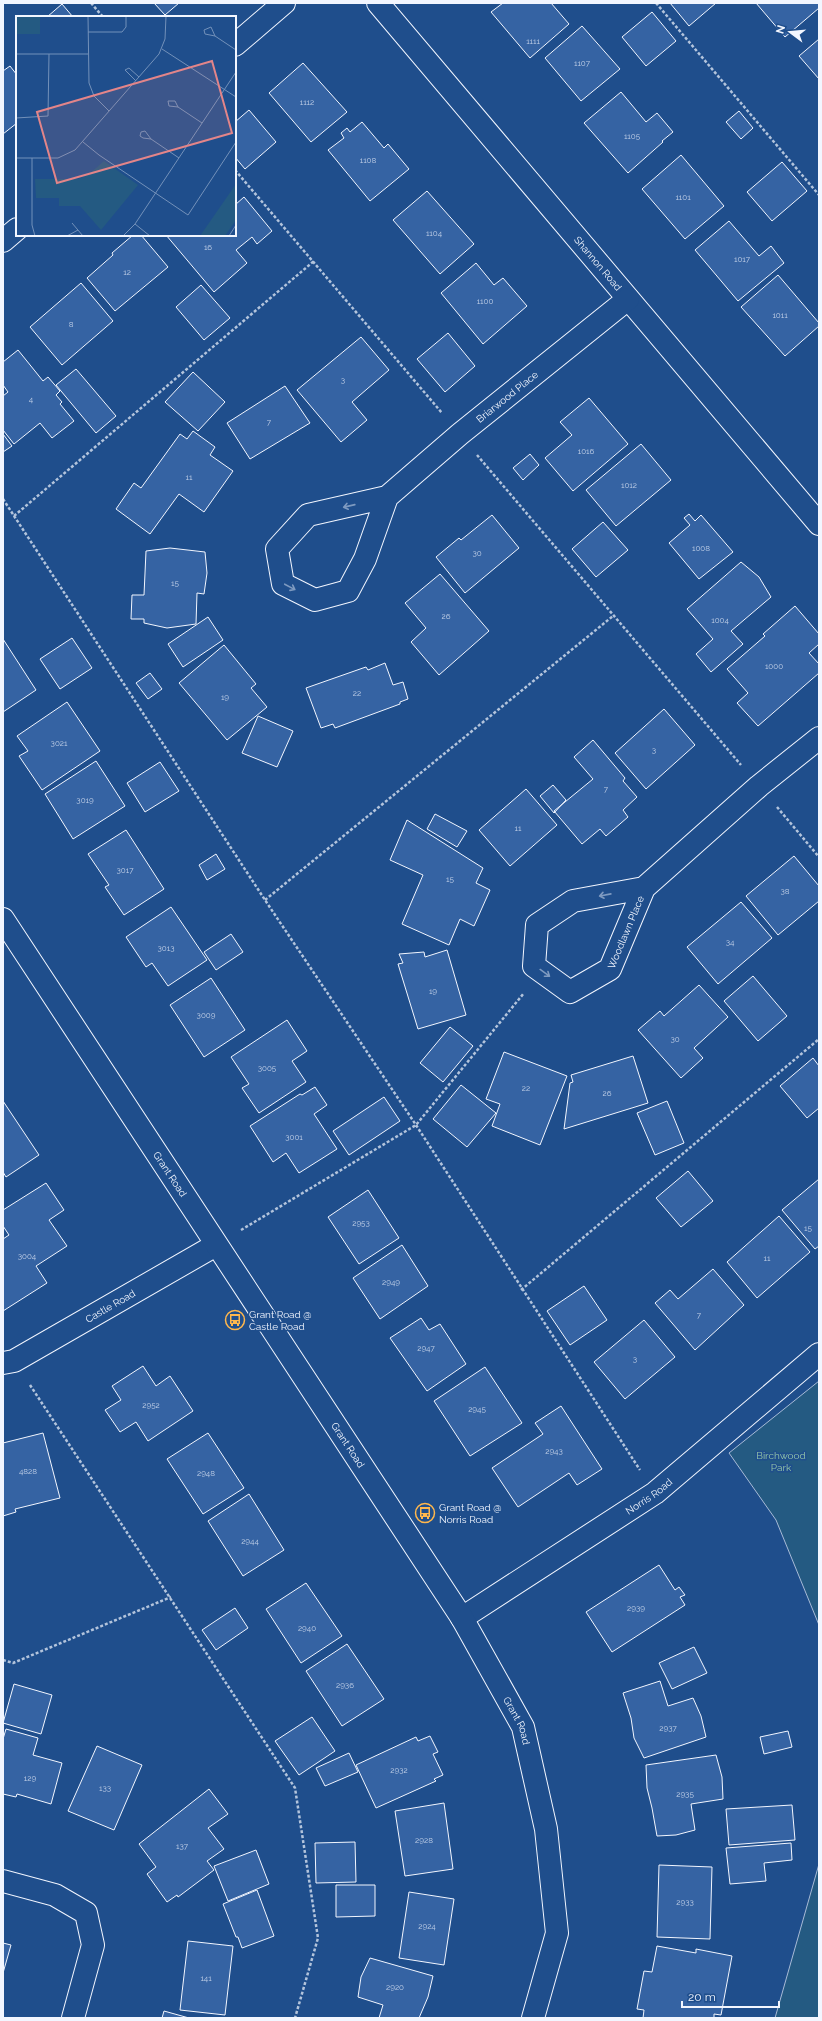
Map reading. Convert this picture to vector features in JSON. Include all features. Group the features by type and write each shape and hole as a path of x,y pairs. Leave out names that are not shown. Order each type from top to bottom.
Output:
{"street":[{"path":"236,44 284,3"},
{"name":"Shannon Road","path":"378,3 819,524"},
{"path":"3,241 16,230"},
{"name":"Briarwood Place","path":"387,497 365,559 348,592 315,600 283,584 277,549 308,515 387,497 460,434 628,299"},
{"name":"Woodlawn Place","path":"644,888 573,901 537,925 534,966 542,970 570,992 610,969 644,888 759,786 819,738"},
{"name":"Grant Road","path":"3,919 462,1618 523,1727 546,1829 557,1933 533,2018"},
{"name":"Castle Road","path":"8,1362 216,1245"},
{"name":"Norris Road","path":"462,1618 655,1493 819,1354"},
{"path":"3,1881 55,1895 86,1913 93,1945 73,2018"}],"path":[{"path":"91,3 102,16"},
{"path":"656,3 819,195"},
{"path":"236,171 314,261 613,616 819,857"},
{"path":"14,516 314,261"},
{"path":"3,499 265,900 416,1125 521,1290 655,1493"},
{"path":"265,900 613,616"},
{"path":"216,1245 416,1125 542,970"},
{"path":"521,1290 819,1039"},
{"path":"8,1362 171,1597 295,1788 318,1938 295,2018"},
{"path":"3,1660 13,1663 171,1597"}],"green space":[{"name":"Birchwood Park","path":"819,1381 819,1625 776,1520 729,1453"},
{"path":"819,1864 819,2018 775,2018"}],"building":[{"path":"154,3 179,3 165,15"},
{"path":"503,3 551,3 569,24 530,58 491,12"},
{"path":"670,3 716,3 689,26"},
{"path":"756,3 819,3 819,8 785,37"},
{"path":"62,4 72,16 48,16"},
{"path":"652,12 676,41 646,66 622,37"},
{"path":"582,26 620,69 581,101 545,58"},
{"path":"819,39 819,79 799,56"},
{"path":"303,63 347,112 311,142 269,93"},
{"path":"10,66 16,74 16,124 3,134 3,71"},
{"path":"621,92 646,122 657,113 673,132 628,173 584,123"},
{"path":"249,110 276,142 245,169 236,158 236,121"},
{"path":"739,111 753,128 741,139 726,122"},
{"path":"362,122 384,148 388,144 409,169 370,201 328,150 344,138 341,133 347,128 350,132"},
{"path":"681,155 724,206 685,239 642,189"},
{"path":"782,162 807,191 772,221 747,192"},
{"path":"427,191 474,244 440,274 393,220"},
{"path":"244,197 272,231 257,244 252,237 236,250 247,263 214,292 167,236 236,236 236,204"},
{"path":"729,221 759,256 771,246 784,263 738,301 695,250"},
{"path":"132,236 142,236 168,267 115,311 87,278 113,255 112,253"},
{"path":"476,263 494,285 503,278 527,306 483,344 441,293"},
{"path":"778,275 819,323 819,326 785,356 741,307"},
{"path":"81,283 113,321 62,365 30,327"},
{"path":"201,285 230,318 204,340 176,307"},
{"path":"448,333 475,366 445,392 417,359"},
{"path":"361,337 389,370 352,402 367,420 341,442 297,390"},
{"path":"18,350 43,381 48,377 60,391 56,395 62,402 60,404 74,421 52,438 40,423 14,444 3,430 3,396 8,392 3,385 3,362"},
{"path":"76,369 116,416 96,433 56,385"},
{"path":"193,372 225,402 198,431 165,402"},
{"path":"285,386 310,423 250,459 227,423"},
{"path":"589,398 628,444 573,491 545,458 572,435 560,422"},
{"path":"193,431 215,447 210,455 233,471 204,512 179,494 150,534 116,509 134,483 141,488 180,434 187,439"},
{"path":"3,434 12,446 3,452"},
{"path":"641,444 671,480 616,526 586,490"},
{"path":"530,454 539,465 523,480 513,468"},
{"path":"689,514 695,521 701,515 733,552 699,579 669,543 690,525 684,518"},
{"path":"492,515 519,548 465,593 436,557 459,538 461,540"},
{"path":"603,522 628,550 596,577 572,549"},
{"path":"170,548 205,552 207,573 204,594 197,593 196,624 167,628 144,623 144,619 131,619 132,595 144,595 146,551"},
{"path":"741,562 759,577 771,597 731,631 743,644 711,672 696,654 713,639 687,609"},
{"path":"440,574 489,631 439,675 411,642 426,628 405,603"},
{"path":"795,606 819,634 819,644 809,653 819,664 819,673 758,726 737,703 748,693 727,669 765,636 763,634"},
{"path":"208,617 223,640 183,667 168,644"},
{"path":"72,638 92,668 60,689 40,659"},
{"path":"3,639 36,690 3,712"},
{"path":"224,645 256,684 251,688 267,707 227,740 179,683"},
{"path":"385,663 393,685 403,682 408,699 400,702 400,704 335,728 333,724 321,728 306,688 366,667 368,670"},
{"path":"150,673 162,689 148,699 136,683"},
{"path":"67,702 100,751 42,790 19,756 28,751 17,736"},
{"path":"664,709 695,745 646,789 615,753"},
{"path":"258,716 293,731 277,767 242,753"},
{"path":"593,740 625,778 623,781 637,797 623,810 628,817 606,836 600,829 582,844 554,811 593,779 574,757"},
{"path":"96,761 125,806 73,839 45,794"},
{"path":"160,762 179,791 145,812 127,783"},
{"path":"553,785 566,800 554,813 540,796"},
{"path":"526,789 557,825 510,866 479,830"},
{"path":"435,814 467,831 457,847 427,829"},
{"path":"407,820 483,868 476,883 490,890 474,926 460,919 449,945 402,924 423,875 390,860"},
{"path":"126,830 164,889 124,915 105,887 109,885 88,854"},
{"path":"216,854 225,869 207,880 199,865"},
{"path":"794,856 819,886 819,901 778,935 746,896"},
{"path":"741,902 772,938 718,984 687,947"},
{"path":"171,907 207,960 168,986 152,963 146,967 126,937"},
{"path":"231,934 243,952 216,970 204,952"},
{"path":"447,950 466,1015 418,1029 398,964 403,963 399,954 424,952 425,957"},
{"path":"753,976 787,1016 758,1041 724,1001"},
{"path":"211,978 245,1030 204,1057 170,1005"},
{"path":"699,985 728,1017 694,1048 703,1058 681,1078 638,1030 660,1011 664,1016"},
{"path":"287,1020 307,1051 292,1061 306,1082 259,1113 242,1088 249,1084 231,1057"},
{"path":"450,1027 473,1046 443,1082 420,1063"},
{"path":"504,1052 567,1076 540,1145 492,1126 500,1104 486,1099"},
{"path":"633,1056 648,1103 564,1129 570,1083 573,1082 571,1075"},
{"path":"813,1058 819,1066 819,1108 807,1118 780,1086"},
{"path":"461,1085 496,1113 467,1147 433,1119"},
{"path":"315,1087 327,1105 314,1114 337,1149 299,1173 286,1153 273,1162 250,1126 300,1094 302,1095"},
{"path":"384,1097 400,1121 349,1155 333,1131"},
{"path":"3,1101 39,1155 6,1177 3,1172"},
{"path":"667,1101 684,1143 655,1155 637,1113"},
{"path":"688,1171 713,1201 681,1227 656,1198"},
{"path":"819,1179 819,1246 815,1249 782,1210"},
{"path":"46,1183 64,1210 49,1220 67,1246 36,1266 47,1283 3,1311 3,1239 9,1235 3,1226 3,1210"},
{"path":"368,1190 399,1238 359,1264 328,1217"},
{"path":"779,1216 810,1252 757,1298 727,1262"},
{"path":"402,1245 428,1286 380,1319 353,1278"},
{"path":"713,1269 744,1305 695,1350 655,1303 670,1290 678,1299"},
{"path":"584,1286 607,1320 570,1345 547,1311"},
{"path":"421,1318 429,1330 440,1324 466,1364 427,1391 390,1338"},
{"path":"644,1320 675,1357 625,1399 594,1362"},
{"path":"143,1366 156,1386 170,1376 193,1411 148,1441 136,1422 120,1432 105,1410 121,1400 112,1386"},
{"path":"485,1367 522,1423 470,1456 434,1401"},
{"path":"561,1406 602,1469 577,1485 569,1473 518,1507 492,1468 543,1434 535,1423"},
{"path":"43,1433 60,1498 15,1509 16,1512 3,1516 3,1443"},
{"path":"208,1433 244,1488 203,1514 167,1459"},
{"path":"249,1494 284,1550 243,1576 208,1521"},
{"path":"659,1565 675,1590 679,1587 685,1595 680,1597 685,1605 612,1652 586,1612"},
{"path":"306,1583 342,1636 301,1663 266,1609"},
{"path":"235,1608 248,1628 216,1650 202,1630"},
{"path":"347,1644 384,1699 342,1726 306,1671"},
{"path":"694,1647 707,1673 672,1689 659,1663"},
{"path":"660,1681 668,1706 693,1698 701,1716 706,1737 644,1758 634,1738 631,1718 623,1693"},
{"path":"14,1684 52,1695 41,1734 3,1723"},
{"path":"312,1717 335,1751 299,1775 275,1741"},
{"path":"6,1729 38,1738 33,1755 62,1763 51,1804 17,1794 16,1797 3,1794 3,1739"},
{"path":"788,1731 792,1747 764,1754 760,1737"},
{"path":"430,1736 438,1752 433,1754 443,1775 434,1779 436,1781 376,1808 356,1765 416,1737 418,1741"},
{"path":"97,1746 142,1765 114,1830 68,1811"},
{"path":"349,1753 358,1772 325,1786 316,1768"},
{"path":"716,1755 722,1777 723,1799 691,1804 695,1830 676,1835 657,1836 647,1788 646,1765"},
{"path":"209,1789 228,1814 208,1828 224,1849 207,1861 214,1870 178,1897 177,1895 167,1902 147,1874 156,1867 139,1844"},
{"path":"444,1803 453,1869 405,1876 395,1811"},
{"path":"792,1805 795,1840 729,1845 726,1809"},
{"path":"355,1842 356,1882 316,1883 315,1843"},
{"path":"791,1843 792,1860 764,1863 766,1881 730,1884 726,1848"},
{"path":"256,1850 269,1884 228,1901 214,1866"},
{"path":"659,1865 712,1867 710,1939 657,1937"},
{"path":"336,1885 375,1885 375,1916 336,1917"},
{"path":"257,1890 274,1936 242,1948 223,1904"},
{"path":"409,1892 454,1899 444,1965 399,1958"},
{"path":"188,1941 233,1946 225,2015 180,2010"},
{"path":"3,1943 11,1945 3,1973"},
{"path":"657,1946 696,1953 696,1949 732,1956 721,2015 714,2014 714,2018 643,2018 644,2010 637,2009 644,1971 652,1972"},
{"path":"370,1958 433,1976 428,1997 419,2018 379,2018 383,2005 358,1997 361,1977"},
{"path":"164,2011 189,2018 162,2018"}],"place":[{"name":"Grant Road @ Castle Road","path":"235,1320"},
{"name":"Grant Road @ Norris Road","path":"425,1513"}]}
